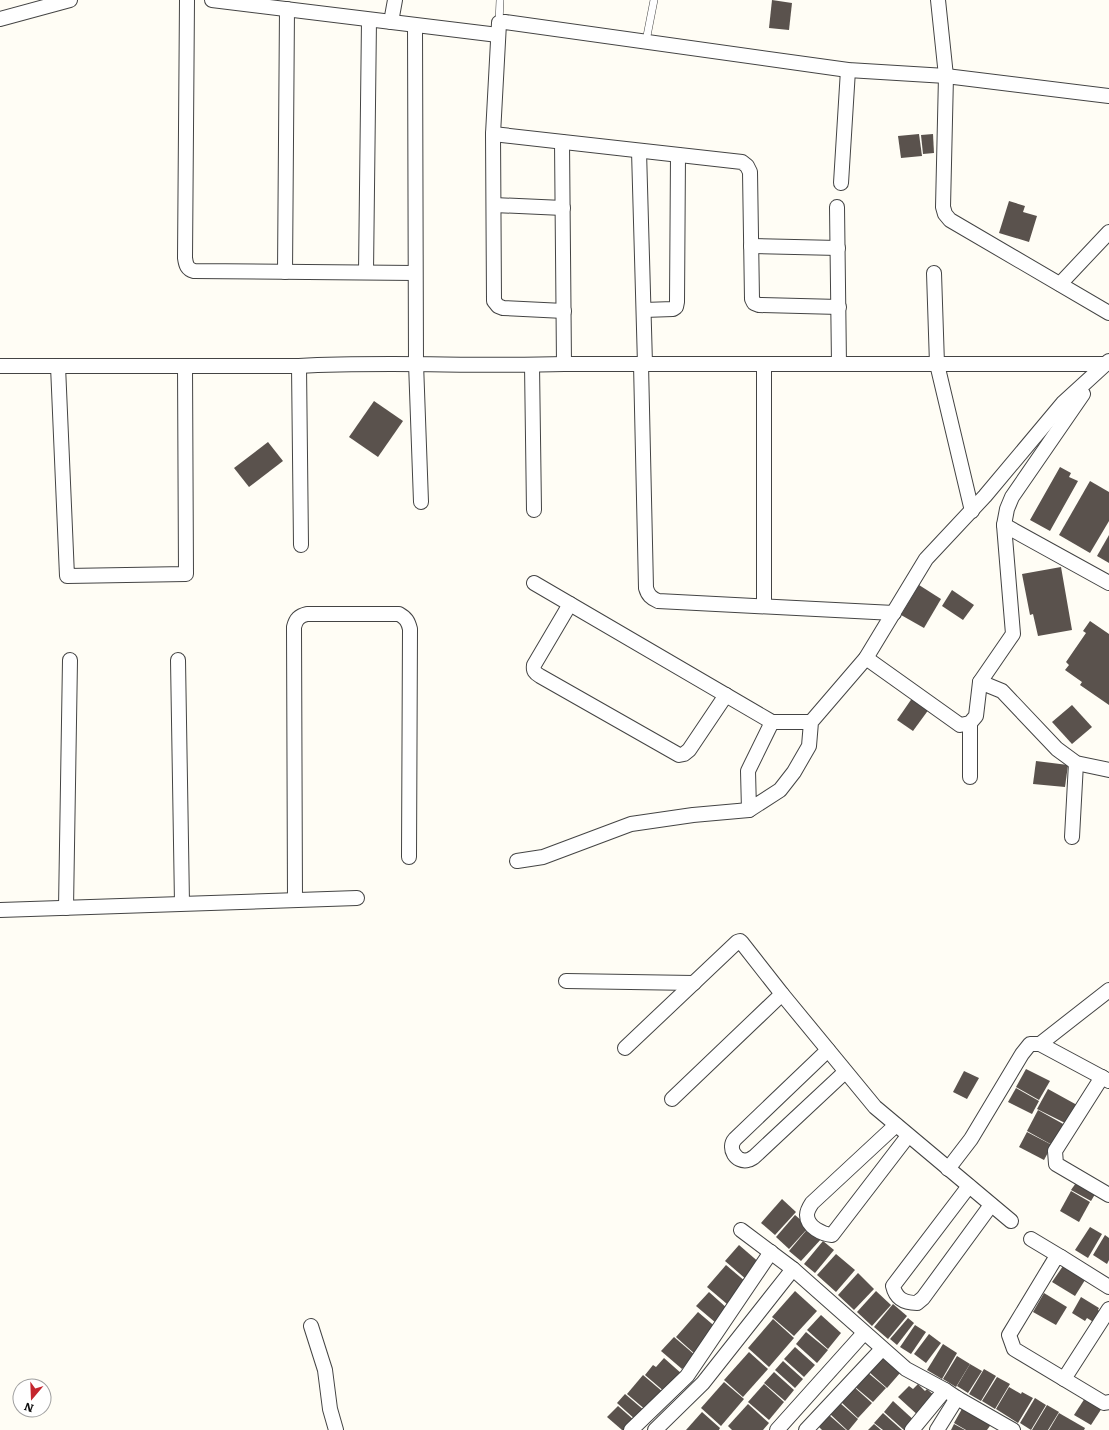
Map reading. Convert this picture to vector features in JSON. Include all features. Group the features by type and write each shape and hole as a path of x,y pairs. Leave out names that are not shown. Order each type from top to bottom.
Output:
{"street":[{"path":"187,0 186,265 189,270 415,274"},
{"path":"212,0 415,26 499,29"},
{"path":"392,22 395,0"},
{"path":"938,0 946,76 943,207 945,214 950,220 1109,313"},
{"path":"0,19 63,1"},
{"path":"285,272 287,9"},
{"path":"366,272 369,20"},
{"path":"564,311 502,308 494,301 493,134 499,29 504,22 848,70 946,76 1109,96"},
{"path":"415,26 416,363 421,502"},
{"path":"841,183 848,70"},
{"path":"493,134 742,162 747,166 750,172 752,299 754,303 759,305 839,308"},
{"path":"562,142 564,364"},
{"path":"639,151 644,310 643,364 647,594 651,598 658,601 894,613"},
{"path":"644,310 672,309 676,306 677,302 678,155"},
{"path":"494,205 563,208"},
{"path":"837,207 839,364"},
{"path":"1060,284 1109,232"},
{"path":"751,246 838,248"},
{"path":"934,273 937,364 972,511"},
{"path":"0,366 299,366 416,363 532,365 1107,362"},
{"path":"517,861 543,857 631,824 693,815 749,810 780,790 794,772 809,746 811,722 866,658 926,559 972,511 1063,403 1107,362"},
{"path":"764,364 764,606"},
{"path":"532,365 534,510"},
{"path":"58,366 67,576 186,574 185,366"},
{"path":"299,366 301,545"},
{"path":"866,658 960,725 970,722 976,716 980,682 1013,634 1004,525 1007,509 1012,497 1083,394"},
{"path":"1004,525 1109,583"},
{"path":"534,583 772,722 811,722"},
{"path":"570,604 534,665 533,669 535,673 540,676 679,755 690,750 726,695"},
{"path":"295,900 294,627 296,620 300,616 307,614 399,614 408,622 410,629 409,857"},
{"path":"66,908 70,660"},
{"path":"178,660 182,904"},
{"path":"980,682 1002,691 1056,749 1076,762 1109,770"},
{"path":"749,810 748,771 772,722"},
{"path":"970,722 970,777"},
{"path":"1072,837 1076,762"},
{"path":"0,910 357,898"},
{"path":"625,1048 737,942 740,941 875,1107 1011,1221"},
{"path":"566,981 694,983"},
{"path":"1040,1044 1109,990"},
{"path":"672,1099 782,994"},
{"path":"948,1169 971,1139 1022,1054 1030,1044 1040,1044 1105,1079 1055,1151 1056,1164 1109,1195"},
{"path":"828,1050 732,1142 731,1148 733,1154 740,1159 747,1161 754,1157 845,1072"},
{"path":"896,1125 812,1203 807,1215 809,1221 815,1228 824,1235 832,1236 908,1136"},
{"path":"969,1186 893,1286 899,1299 910,1303 917,1303 923,1298 991,1205"},
{"path":"741,1230 793,1269 906,1369 1013,1430"},
{"path":"1031,1239 1109,1287"},
{"path":"631,1430 687,1376 771,1252"},
{"path":"1061,1258 1055,1259 1009,1335 1014,1349 1104,1403 1109,1402"},
{"path":"655,1430 703,1383 793,1269"},
{"path":"1064,1379 1109,1309"},
{"path":"311,1326 325,1370 330,1409 336,1430"},
{"path":"777,1430 864,1333"},
{"path":"806,1430 882,1349"},
{"path":"912,1430 945,1390"},
{"path":"937,1430 957,1398"}],"lane":[{"path":"499,29 500,0"},
{"path":"646,41 654,0"}],"building":[{"path":"772,0 792,3 789,30 769,28"},
{"path":"919,134 922,156 901,158 898,136"},
{"path":"933,134 934,153 923,154 921,135"},
{"path":"1009,201 1025,206 1023,212 1037,216 1029,242 999,233"},
{"path":"374,401 403,421 378,457 349,437"},
{"path":"268,442 283,461 249,487 234,468"},
{"path":"1060,467 1071,473 1069,477 1078,481 1050,531 1030,520"},
{"path":"1090,481 1109,492 1109,521 1090,553 1059,535"},
{"path":"1109,535 1109,563 1097,556"},
{"path":"1061,567 1072,630 1038,636 1033,614 1030,615 1022,574"},
{"path":"919,585 941,599 924,628 901,615"},
{"path":"952,590 974,605 963,620 942,606"},
{"path":"1090,621 1109,634 1109,705 1080,685 1082,682 1065,670 1069,665 1066,662 1086,633 1083,631"},
{"path":"915,694 932,705 913,731 897,720"},
{"path":"1072,705 1092,727 1072,744 1052,722"},
{"path":"1036,761 1068,765 1065,787 1033,784"},
{"path":"1026,1069 1050,1081 1039,1100 1016,1087"},
{"path":"964,1071 979,1078 967,1099 953,1092"},
{"path":"1016,1088 1039,1101 1032,1114 1008,1102"},
{"path":"1048,1089 1077,1105 1067,1124 1037,1109"},
{"path":"1038,1110 1065,1125 1054,1146 1027,1131"},
{"path":"1027,1132 1052,1145 1044,1160 1019,1147"},
{"path":"1078,1180 1097,1191 1091,1201 1071,1190"},
{"path":"1071,1191 1090,1202 1079,1222 1060,1211"},
{"path":"782,1199 796,1212 775,1235 761,1223"},
{"path":"795,1215 809,1227 789,1249 776,1237"},
{"path":"810,1226 823,1237 801,1261 789,1251"},
{"path":"1090,1227 1102,1234 1088,1258 1075,1250"},
{"path":"1105,1235 1109,1238 1109,1260 1107,1264 1093,1255"},
{"path":"823,1241 834,1250 815,1273 804,1264"},
{"path":"739,1245 761,1264 747,1280 725,1261"},
{"path":"836,1254 855,1270 836,1292 817,1275"},
{"path":"726,1265 746,1282 727,1304 707,1287"},
{"path":"1063,1266 1085,1280 1075,1296 1052,1282"},
{"path":"858,1273 874,1289 854,1310 838,1295"},
{"path":"795,1291 817,1311 794,1336 772,1317"},
{"path":"876,1291 891,1305 872,1326 857,1312"},
{"path":"709,1292 728,1309 716,1323 696,1306"},
{"path":"1044,1293 1067,1307 1056,1325 1033,1312"},
{"path":"1081,1297 1099,1308 1098,1310 1101,1312 1095,1323 1087,1318 1085,1321 1072,1313"},
{"path":"893,1304 907,1316 888,1339 874,1327"},
{"path":"698,1312 718,1329 695,1354 676,1337"},
{"path":"821,1315 841,1333 828,1349 807,1330"},
{"path":"908,1318 914,1323 897,1345 890,1339"},
{"path":"773,1319 794,1338 769,1367 748,1348"},
{"path":"915,1325 926,1332 911,1354 900,1347"},
{"path":"806,1332 828,1350 817,1363 796,1344"},
{"path":"929,1334 941,1343 926,1363 914,1354"},
{"path":"674,1337 695,1355 682,1369 661,1351"},
{"path":"943,1344 957,1353 942,1379 927,1370"},
{"path":"795,1347 815,1365 804,1377 784,1359"},
{"path":"749,1352 768,1369 743,1397 724,1380"},
{"path":"957,1356 970,1364 956,1387 943,1379"},
{"path":"882,1357 900,1373 887,1388 869,1372"},
{"path":"664,1358 682,1374 666,1393 645,1375 653,1365 656,1367"},
{"path":"783,1361 803,1379 795,1388 775,1370"},
{"path":"970,1364 982,1371 968,1393 957,1386"},
{"path":"984,1369 996,1376 981,1401 969,1394"},
{"path":"774,1372 794,1390 785,1401 764,1383"},
{"path":"867,1372 886,1388 873,1402 854,1386"},
{"path":"643,1375 663,1392 647,1411 627,1394"},
{"path":"997,1377 1010,1384 995,1409 982,1401"},
{"path":"724,1382 744,1399 721,1426 701,1408"},
{"path":"764,1384 784,1402 769,1420 748,1402"},
{"path":"918,1384 925,1391 927,1389 937,1398 920,1417 898,1397 909,1386 913,1389"},
{"path":"854,1387 872,1403 858,1418 841,1402"},
{"path":"1009,1387 1021,1394 1022,1392 1033,1398 1018,1423 996,1409"},
{"path":"625,1394 645,1411 637,1421 617,1403"},
{"path":"1035,1398 1046,1405 1031,1430 1020,1423"},
{"path":"1085,1398 1102,1408 1091,1425 1074,1415"},
{"path":"893,1401 916,1422 909,1430 904,1430 884,1412"},
{"path":"840,1403 858,1419 849,1430 847,1430 830,1414"},
{"path":"748,1404 769,1423 763,1430 732,1430 728,1426"},
{"path":"1047,1405 1059,1412 1048,1430 1032,1430"},
{"path":"618,1406 634,1420 626,1430 622,1430 607,1417"},
{"path":"963,1407 992,1423 987,1430 966,1430 954,1423"},
{"path":"702,1412 720,1428 719,1430 686,1430"},
{"path":"883,1413 902,1430 883,1430 874,1423"},
{"path":"1059,1413 1085,1428 1084,1430 1049,1430"},
{"path":"829,1415 846,1430 822,1430 819,1427"},
{"path":"874,1424 881,1430 868,1430"},
{"path":"954,1424 965,1430 951,1430"}]}
